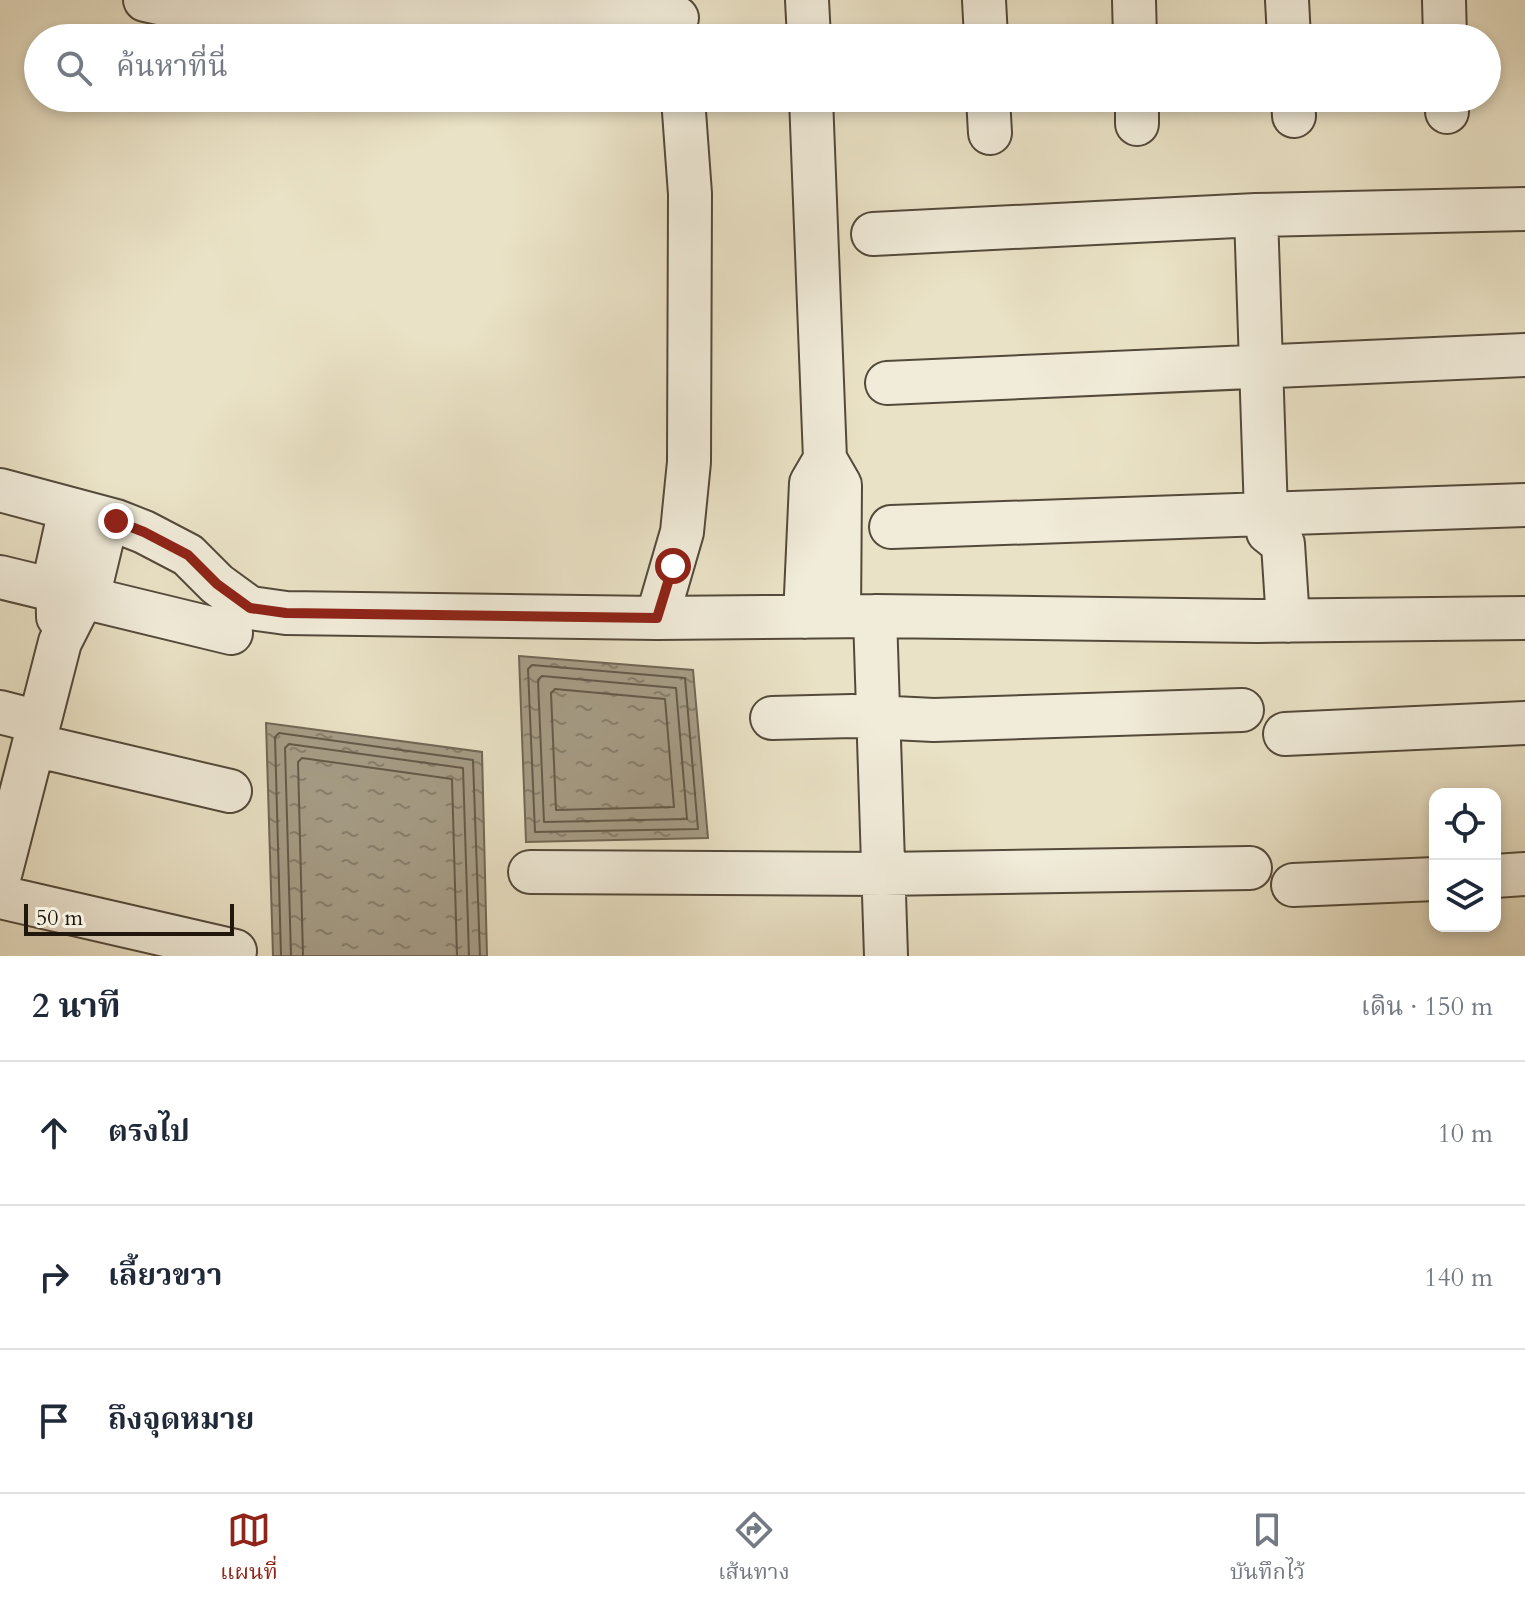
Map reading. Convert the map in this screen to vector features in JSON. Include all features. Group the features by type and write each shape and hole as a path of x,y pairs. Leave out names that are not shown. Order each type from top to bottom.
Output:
{"street":[{"path":"145,0 214,15 372,9 677,19"},
{"path":"807,0 808,24"},
{"path":"984,0 985,24"},
{"path":"1134,0 1135,24"},
{"path":"1287,0 1288,24"},
{"path":"1444,0 1445,24"},
{"path":"657,618 682,532 689,462 690,194 684,112"},
{"path":"812,112 825,459 811,483 866,716 870,874 886,956"},
{"path":"873,234 1256,215 1525,209"},
{"path":"1256,215 1267,523 1255,544 1272,621"},
{"path":"887,383 1525,355"},
{"path":"0,490 144,532 188,555 217,584 250,608 286,613 1272,621 1525,618"},
{"path":"891,527 1267,523 1525,505"},
{"path":"2,859 24,726 60,642 70,595 57,568 89,514"},
{"path":"0,577 231,633"},
{"path":"772,718 866,716 934,720 1242,710"},
{"path":"1285,734 1525,723"},
{"path":"24,726 230,791"},
{"path":"530,872 870,874 1250,868"},
{"path":"858,956 870,874"},
{"path":"1501,876 1525,874"},
{"path":"1293,885 1429,879"},
{"path":"0,897 235,951"}],"water":[{"path":"519,656 693,670 708,838 526,842"},
{"path":"266,723 482,752 487,956 273,956"}],"route":[{"path":"116,521 188,555 217,584 250,608 286,613 657,618 673,566"}]}
